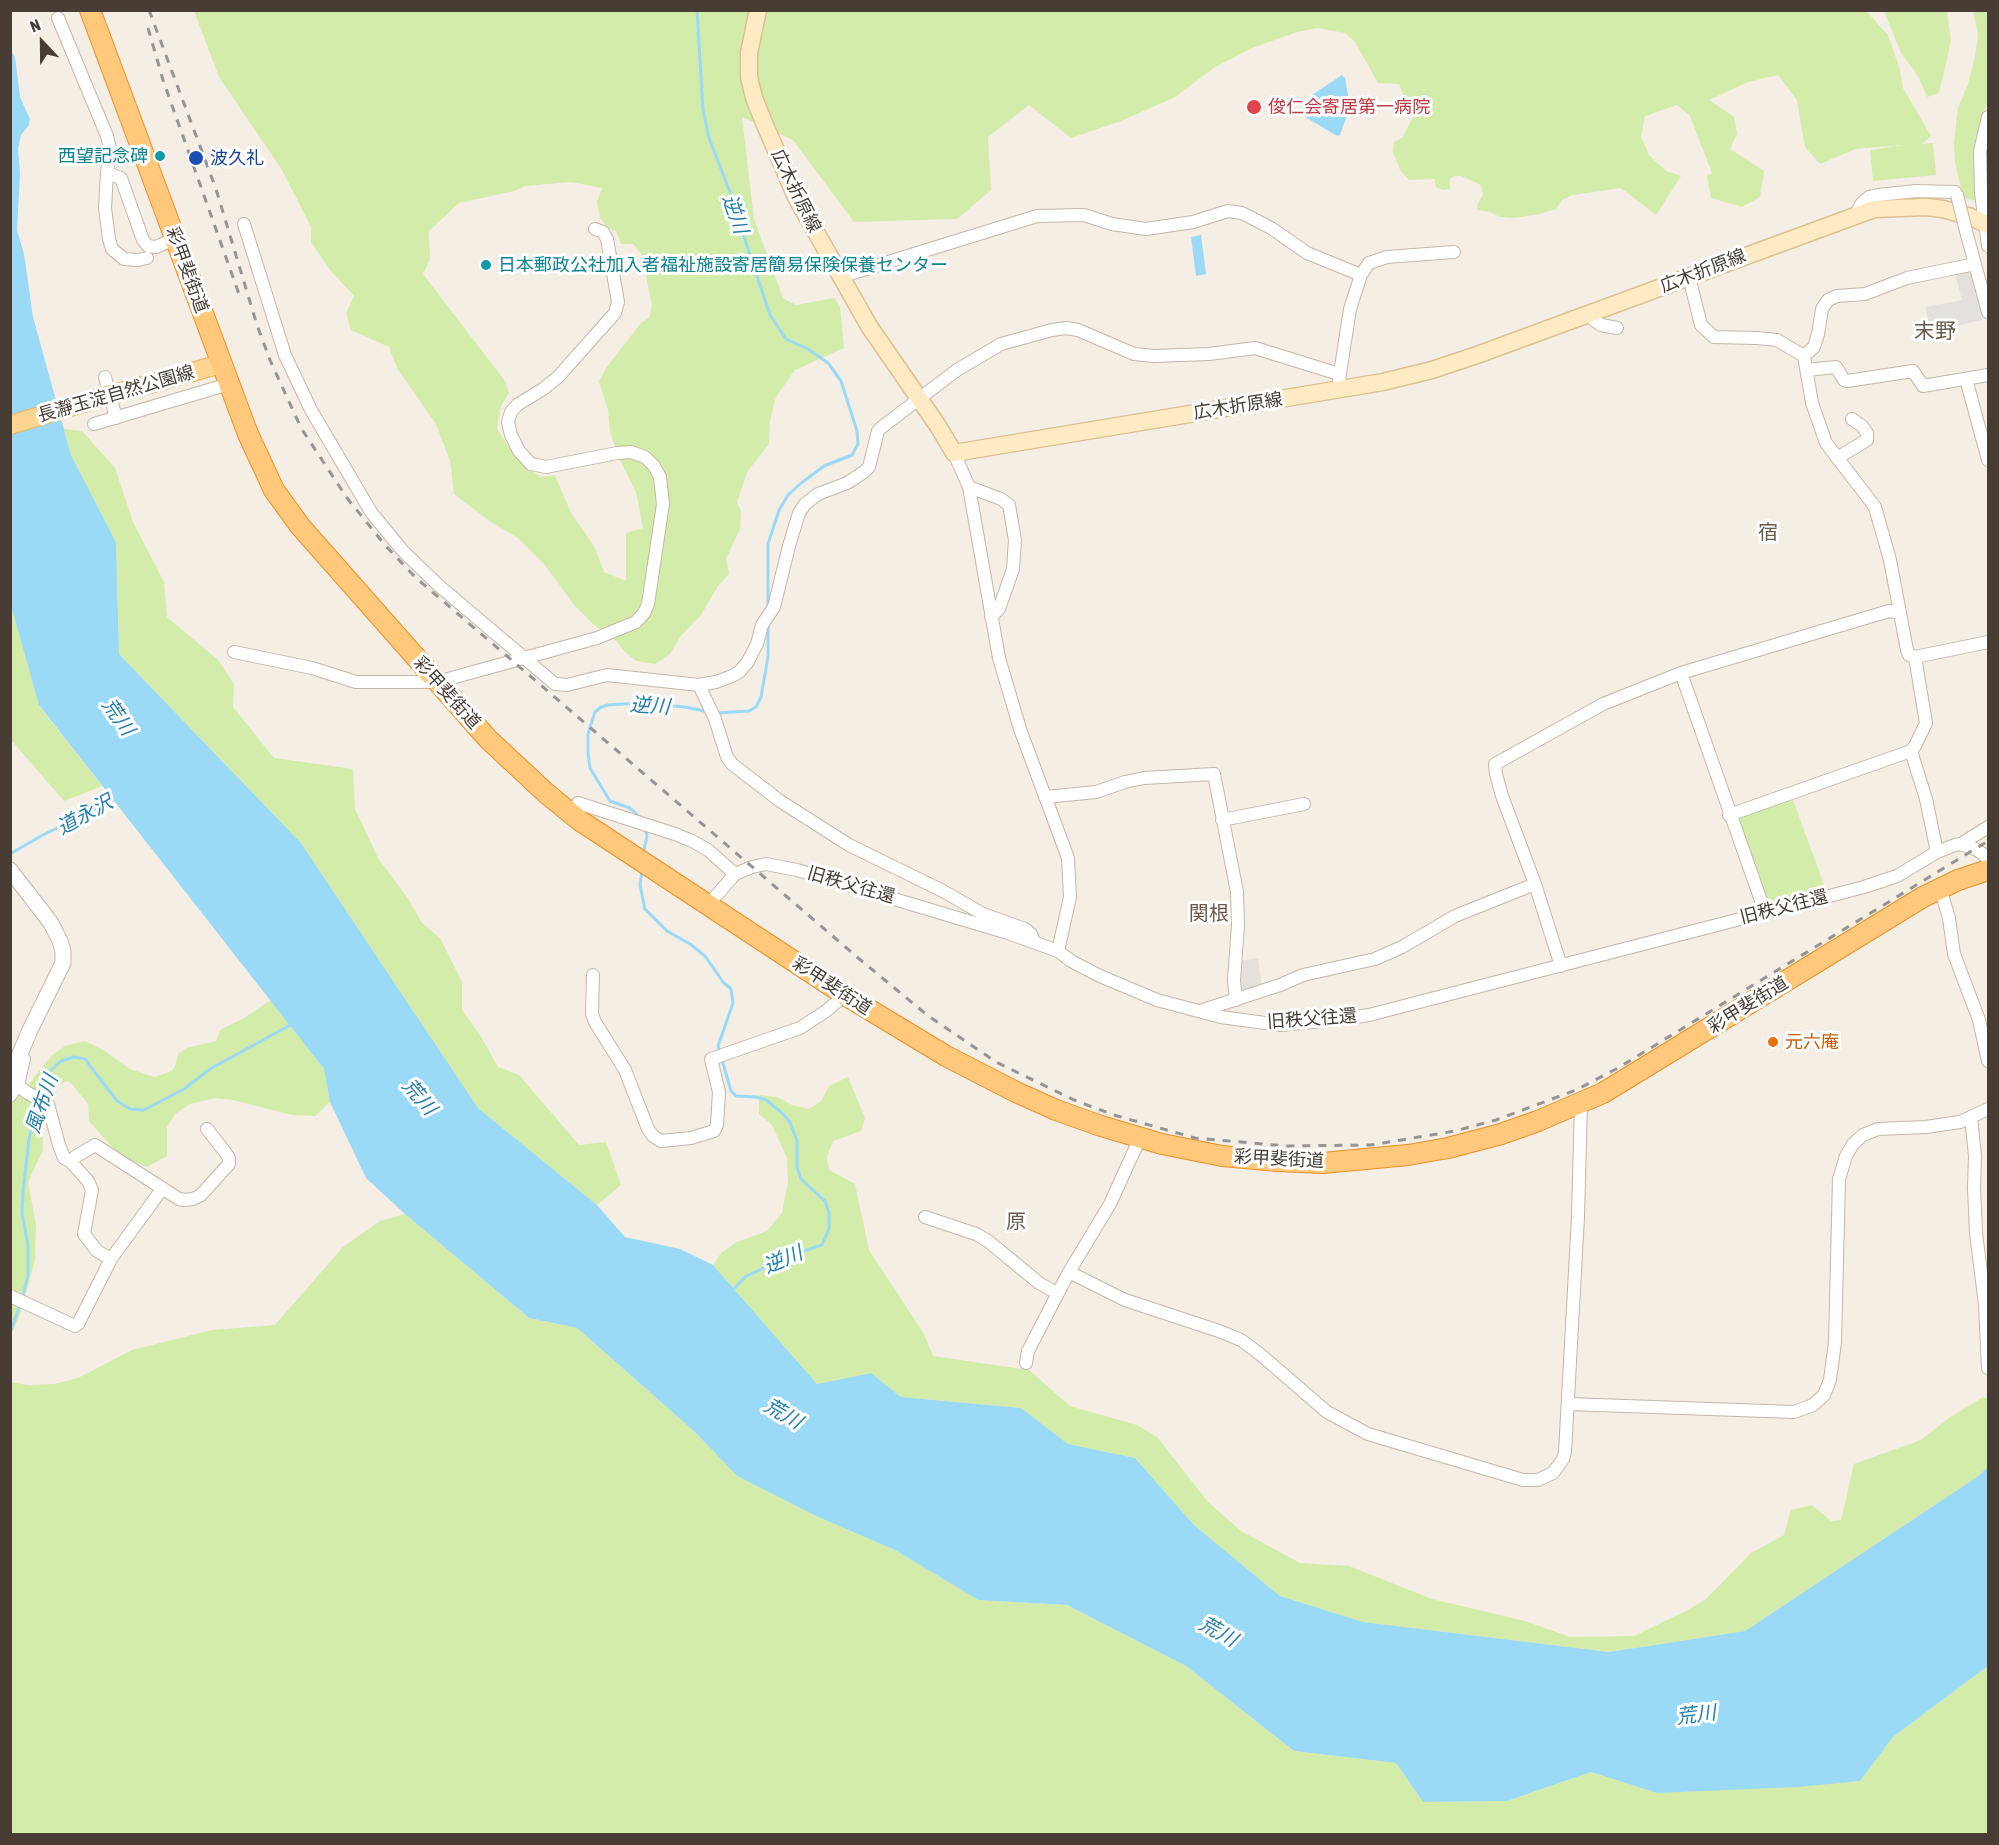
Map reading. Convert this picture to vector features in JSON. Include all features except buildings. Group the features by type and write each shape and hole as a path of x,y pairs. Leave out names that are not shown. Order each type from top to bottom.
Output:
{"highway":[{"name":"彩甲斐街道","path":"90,10 221,364 264,470 284,506 300,526 488,739 546,793 595,831 845,995 1013,1097 1140,1138 1189,1150 1245,1158 1323,1163 1408,1155 1468,1143 1510,1131 1603,1093 1940,888 1989,870"}],"main road":[{"name":"広木折原線","path":"758,10 749,53 749,77 754,98 796,197 869,326 954,453 1339,381 1383,382 1432,370 1587,315 1859,213 1889,207 1926,207 1955,212 1987,224"},
{"name":"長瀞玉淀自然公園線","path":"10,424 221,364"}],"street":[{"path":"58,18 108,142 110,159 105,208 112,249 124,259 147,258"},
{"path":"1989,117 1980,151 1981,193 1989,246"},
{"path":"107,173 121,178 148,246 156,247 176,238"},
{"path":"1859,213 1858,210 1862,203 1869,197 1878,195 1916,191 1955,192 1989,312"},
{"path":"840,277 1037,216 1084,214 1112,224 1146,229 1193,222 1228,211 1242,213 1271,228 1306,254 1361,275"},
{"path":"244,224 285,355 311,410 358,492 386,532 437,584 523,658 555,684 560,685 608,675 699,685 732,676 747,663 757,644 762,625 774,607 789,546 799,513 805,504 818,494 847,483 864,472 869,467 878,431 957,370 1001,344 1066,328 1078,330 1134,354 1154,356 1209,354 1255,348 1339,381 1350,309 1361,275 1369,263 1387,257 1454,252"},
{"path":"234,652 312,668 356,682 437,682 597,638 636,622 644,613 648,604 663,504 660,477 654,466 645,457 631,452 546,467 531,464 519,451 511,435 508,422 511,412 558,377 615,314 618,302 607,239 603,232 595,229"},
{"path":"1804,356 1814,347 1822,309 1828,300 1837,296 1865,294 1907,278 1975,264"},
{"path":"1689,277 1701,324 1714,337 1777,340 1804,356 1812,403 1826,443 1875,507 1890,560 1909,655 1915,657 1989,642"},
{"path":"1587,315 1601,325 1617,328"},
{"path":"1807,370 1836,367 1847,381 1913,371 1923,386 1989,375"},
{"path":"105,377 116,418"},
{"path":"1966,379 1989,460"},
{"path":"94,424 230,384"},
{"path":"1837,458 1867,440 1867,434 1862,426 1852,419"},
{"path":"954,453 969,488 999,658 1020,729 1063,841 1070,874 1070,897 1058,951"},
{"path":"969,488 1001,499 1009,505 1015,540 1013,569 999,609 991,617"},
{"path":"1561,966 1535,885 1502,796 1495,764 1603,704 1681,673 1889,610 1900,614"},
{"path":"1729,815 1911,751 1916,746 1926,723 1915,657"},
{"path":"1681,673 1729,815 1765,912"},
{"path":"699,685 715,719 728,760 780,801 849,845 943,891 983,914 1025,929 1031,934 1034,942"},
{"path":"1911,751 1926,799 1938,852"},
{"path":"1045,797 1096,792 1144,778 1215,774 1238,909 1234,980 1236,1000"},
{"path":"578,803 675,834 708,850 735,873 709,904"},
{"path":"1222,820 1304,804"},
{"name":"旧秩父往還","path":"735,873 766,864 797,870 1034,942 1058,951 1071,961 1100,976 1158,1000 1221,1017 1280,1025 1369,1015 1864,887 1897,876 1938,852 1961,844 1989,826"},
{"path":"1961,844 1983,854 1989,860"},
{"path":"10,870 51,923 63,951 63,963 30,1030 10,1096"},
{"path":"1199,1011 1303,975 1375,958 1402,947 1455,916 1535,885"},
{"path":"1940,888 1949,918 1954,954 1979,1020 1989,1061"},
{"path":"593,975 592,1014 595,1022 625,1070 648,1129 653,1136 661,1140 691,1138 714,1131 717,1125 719,1092 711,1059 800,1028 845,995"},
{"path":"14,1081 26,1092 48,1104 58,1145 64,1158 88,1181 92,1190 84,1234 97,1251 111,1258"},
{"path":"1069,1272 1125,1300 1219,1331 1241,1341 1256,1351 1327,1412 1368,1434 1523,1480 1544,1478 1553,1473 1563,1459 1569,1404 1581,1103"},
{"path":"1569,1404 1794,1412 1814,1405 1824,1395 1830,1380 1835,1342 1839,1179 1846,1156 1853,1144 1863,1135 1878,1129 1926,1127 1960,1122 1989,1109"},
{"path":"1971,1117 1975,1156 1976,1233 1985,1305 1989,1368"},
{"path":"70,1162 95,1145 179,1199 193,1199 201,1195 229,1164 229,1158 207,1129"},
{"path":"1026,1363 1028,1351 1057,1293 1110,1204 1140,1138"},
{"path":"10,1296 75,1326 78,1324 111,1258 162,1189"},
{"path":"925,1217 976,1234 988,1241 1039,1283 1057,1293"}],"green space":[{"path":"194,11 1866,11 1888,35 1900,70 1903,88 1931,136 1922,144 1933,143 1936,175 1873,181 1870,150 1903,145 1856,149 1820,164 1805,147 1797,100 1778,75 1748,82 1709,100 1734,117 1737,134 1730,149 1764,171 1760,197 1742,207 1711,198 1707,176 1712,173 1690,116 1677,105 1645,116 1641,137 1649,155 1666,171 1681,176 1656,215 1621,188 1573,195 1562,200 1556,209 1540,214 1514,218 1500,217 1490,212 1477,210 1483,195 1481,185 1461,176 1454,176 1450,179 1450,189 1443,190 1436,187 1434,179 1409,180 1400,170 1393,152 1394,142 1403,137 1413,116 1399,84 1378,83 1355,42 1345,33 1317,28 1297,32 1252,48 1215,67 1175,97 1121,121 1071,138 1029,105 988,137 991,190 957,219 854,222 793,140 742,117 754,219 783,298 796,305 834,298 840,306 844,348 795,370 776,397 770,421 769,444 747,472 737,502 741,511 740,529 726,559 729,574 718,586 701,615 680,637 670,654 655,664 636,661 624,651 616,641 594,625 575,606 544,564 518,538 491,522 454,494 450,461 436,424 397,368 389,347 351,330 346,313 354,296 330,270 311,242 311,227 282,170 219,77","holes":["571,182 602,188 597,202 600,218 608,228 616,231 621,244 633,244 642,255 652,306 649,318 641,323 606,368 599,381 608,410 610,432 619,458 636,492 643,528 626,533 626,581 604,572 594,546 571,513 555,475 540,477 513,454 497,429 501,406 509,393 505,381 423,274 430,259 429,231 459,203 514,191 525,186"]},
{"path":"1884,11 1947,11 1951,41 1939,93 1927,97 1918,76 1901,53"},
{"path":"1973,11 1988,11 1988,98 1978,134 1975,201 1963,197 1955,162 1954,143 1958,108 1968,84 1975,57 1978,35"},
{"path":"64,429 82,431 115,468 133,522 164,582 167,617 218,660 234,684 233,707 274,758 353,769 355,809 378,858 409,900 422,923 440,938 462,982 462,1010 480,1035 498,1067 519,1075 579,1145 606,1142 621,1185 597,1205 478,1108 301,843 119,654 116,542 71,455"},
{"path":"10,602 40,707 102,786 64,801 11,740"},
{"path":"1792,797 1827,893 1766,907 1734,817"},
{"path":"271,1000 324,1069 330,1102 315,1116 292,1115 233,1100 215,1098 190,1104 175,1114 167,1127 167,1156 147,1167 120,1156 89,1121 88,1104 70,1082 66,1081 50,1092 42,1117 43,1150 28,1182 36,1225 35,1260 20,1315 11,1335 11,1094 17,1099 51,1056 65,1046 85,1041 103,1050 130,1069 154,1077 172,1071 178,1054 186,1048 216,1041 220,1030 244,1018"},
{"path":"848,1077 865,1118 861,1131 833,1141 827,1157 829,1170 855,1184 869,1250 924,1334 933,1356 1029,1370 1070,1406 1137,1425 1157,1437 1208,1502 1241,1531 1300,1563 1349,1566 1432,1599 1525,1621 1570,1637 1634,1636 1706,1599 1751,1553 1784,1535 1791,1510 1812,1505 1831,1521 1841,1520 1854,1464 1921,1440 1949,1418 1983,1397 1988,1399 1988,1467 1977,1477 1745,1631 1609,1652 1362,1622 1280,1596 1194,1525 1135,1458 1068,1444 1021,1408 901,1397 871,1373 817,1384 713,1265 721,1253 737,1242 767,1231 782,1213 788,1181 787,1158 772,1125 759,1114 759,1095 777,1097 792,1105 809,1109 821,1101 829,1086"},
{"path":"405,1214 529,1318 577,1328 695,1432 737,1476 816,1516 895,1550 978,1600 1067,1605 1186,1666 1294,1751 1396,1763 1423,1802 1507,1801 1591,1772 1657,1793 1860,1781 1893,1737 1988,1666 1988,1834 11,1834 10,1382 28,1385 54,1384 78,1378 132,1350 212,1330 275,1325 343,1247 380,1221"}],"shaded area":[{"path":"1969,272 1976,278 1986,319 1932,332 1925,307 1962,300 1955,274"},
{"path":"1258,958 1262,989 1240,994 1238,980 1241,961"}],"water":[{"name":"荒川","path":"10,49 15,57 20,97 30,119 29,125 21,135 18,149 20,173 17,230 24,254 33,317 71,455 116,542 119,654 301,843 478,1108 597,1205 625,1237 680,1249 713,1265 817,1384 871,1373 901,1397 1021,1408 1068,1444 1135,1458 1194,1525 1280,1596 1363,1622 1609,1652 1745,1631 1977,1477 1988,1467 1988,1666 1893,1737 1860,1781 1798,1787 1657,1793 1591,1772 1507,1801 1423,1802 1396,1763 1294,1751 1186,1666 1067,1605 978,1600 895,1550 816,1516 737,1476 695,1432 577,1328 529,1318 405,1214 366,1178 330,1102 324,1069 39,705 10,602"},
{"path":"1342,75 1345,78 1350,107 1340,135 1337,136 1302,115 1301,110 1309,97"},
{"path":"1201,235 1206,274 1196,276 1191,237"}],"waterway":[{"name":"逆川","path":"697,10 703,110 709,138 735,205 770,315 786,339 808,349 828,363 841,381 857,431 858,444 852,455 824,466 800,484 788,495 779,510 768,544 768,606"},
{"name":"逆川","path":"716,713 749,711 756,707 761,697 768,657 768,625"},
{"name":"逆川","path":"642,819 630,808 610,801 590,768 588,734 595,712 608,705 640,703 685,707 709,712"},
{"name":"道永沢","path":"10,854 115,799"},
{"name":"逆川","path":"643,854 647,836 645,828"},
{"name":"逆川","path":"642,870 640,885 645,909 667,931 705,956 723,982 731,989 733,1003 718,1046 720,1054"},
{"name":"風布川","path":"41,1095 51,1070 61,1061 74,1057 85,1059 117,1101 130,1109 144,1110 184,1089 210,1069 294,1023"},
{"name":"逆川","path":"722,1060 731,1091 736,1096 766,1100 790,1122 797,1141 797,1167 801,1179 825,1201 829,1213 829,1229 822,1245 788,1256 745,1277 731,1292"},
{"name":"風布川","path":"22,1299 28,1275 28,1245 22,1213 23,1192 29,1139 39,1102"},
{"name":"風布川","path":"10,1332 20,1305"}],"railway":[{"path":"149,10 216,189 257,325 270,360 301,428 347,498 385,545 415,577 927,1015 996,1062 1074,1100 1114,1115 1195,1138 1286,1146 1371,1145 1455,1131 1496,1120 1576,1090 1618,1068 1988,841"},
{"path":"148,28 163,80 240,297"}],"place":[{"name":"俊仁会寄居第一病院","path":"1254,107"},
{"name":"西望記念碑","path":"160,156"},
{"name":"波久礼","path":"196,158"},
{"name":"日本郵政公社加入者福祉施設寄居簡易保険保養センター","path":"486,265"},
{"name":"元六庵","path":"1773,1042"}],"district":[{"name":"末野","path":"1935,331"},
{"name":"宿","path":"1768,533"},
{"name":"関根","path":"1209,914"},
{"name":"原","path":"1016,1222"}]}
